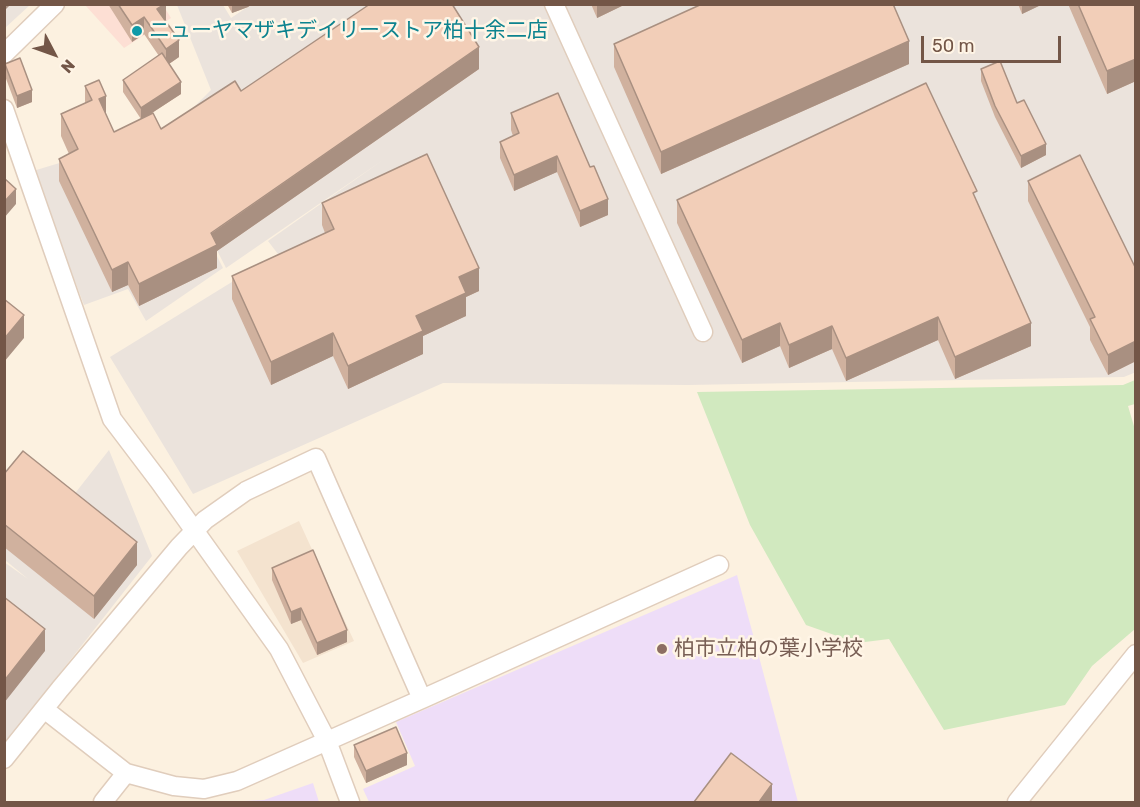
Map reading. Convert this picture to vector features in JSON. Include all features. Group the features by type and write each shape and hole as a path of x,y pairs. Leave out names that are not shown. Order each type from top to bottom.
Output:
{"street":[{"path":"4,54 55,4"},
{"path":"554,4 703,332"},
{"path":"4,109 112,419 279,649 327,741 350,802"},
{"path":"4,759 172,556 205,520 246,491 316,458 422,699"},
{"path":"44,709 126,773 174,786 204,789 237,781 719,565"},
{"path":"1017,802 1136,654"},
{"path":"103,802 126,773"}],"shaded area":[{"path":"252,4 1135,5 1136,372 1124,377 688,385 443,383 193,494 110,357 240,277 281,258 268,241 383,160 226,268 161,140 211,90 177,5 223,5 231,18"},
{"path":"5,5 30,5 5,28"},
{"path":"85,5 163,5 171,18 124,48"},
{"path":"150,122 223,268 146,321 128,289 84,305 33,171 76,158"},
{"path":"109,450 152,556 5,743 4,562 28,579 5,560 5,486 69,501"},
{"path":"299,521 354,641 303,663 237,551"},
{"name":"柏市立柏の葉小学校","path":"737,575 798,802 369,802 363,789 415,766 396,722"},
{"path":"313,783 319,802 225,802 264,800"}],"green space":[{"path":"1135,380 1135,404 1128,406 1136,433 1135,629 1092,666 1065,705 944,730 889,639 857,643 806,625 750,525 697,392 1123,385"}],"building":[{"path":"118,4 165,4 157,9 179,40 166,49 144,17 132,25"},
{"path":"370,4 452,4 479,47 211,233 217,245 139,284 128,262 112,270 59,159 78,149 61,114 92,100 85,86 99,80 106,96 99,99 114,132 153,113 161,129 235,81 241,91"},
{"path":"702,4 893,4 909,41 661,152 614,44"},
{"path":"1078,4 1136,4 1136,59 1107,71"},
{"path":"162,53 181,82 141,108 123,80"},
{"path":"20,58 32,90 17,96 5,64"},
{"path":"1000,61 1017,103 1024,100 1046,144 1021,156 995,106 981,69"},
{"path":"926,83 977,191 973,193 1031,323 955,357 938,317 846,358 832,326 789,345 780,323 742,340 677,200"},
{"path":"558,93 590,167 594,166 608,199 580,211 557,156 514,175 500,142 519,133 511,113"},
{"path":"427,154 479,268 459,277 466,293 416,316 423,331 348,366 333,333 271,362 232,276 334,229 322,203"},
{"path":"1080,155 1136,269 1136,341 1108,355 1090,319 1095,317 1028,181"},
{"path":"4,178 16,189 4,202"},
{"path":"4,299 24,315 4,339"},
{"path":"23,451 137,542 94,596 4,524 4,474"},
{"path":"313,550 347,630 317,643 301,608 291,612 272,568"},
{"path":"4,597 45,629 4,681"},
{"path":"396,727 407,753 366,771 354,745"},
{"path":"731,753 772,784 759,802 694,802"}],"place":[{"name":"ニューヤマザキデイリーストア柏十余二店","path":"137,31"},
{"name":"柏市立柏の葉小学校","path":"662,649"}]}
